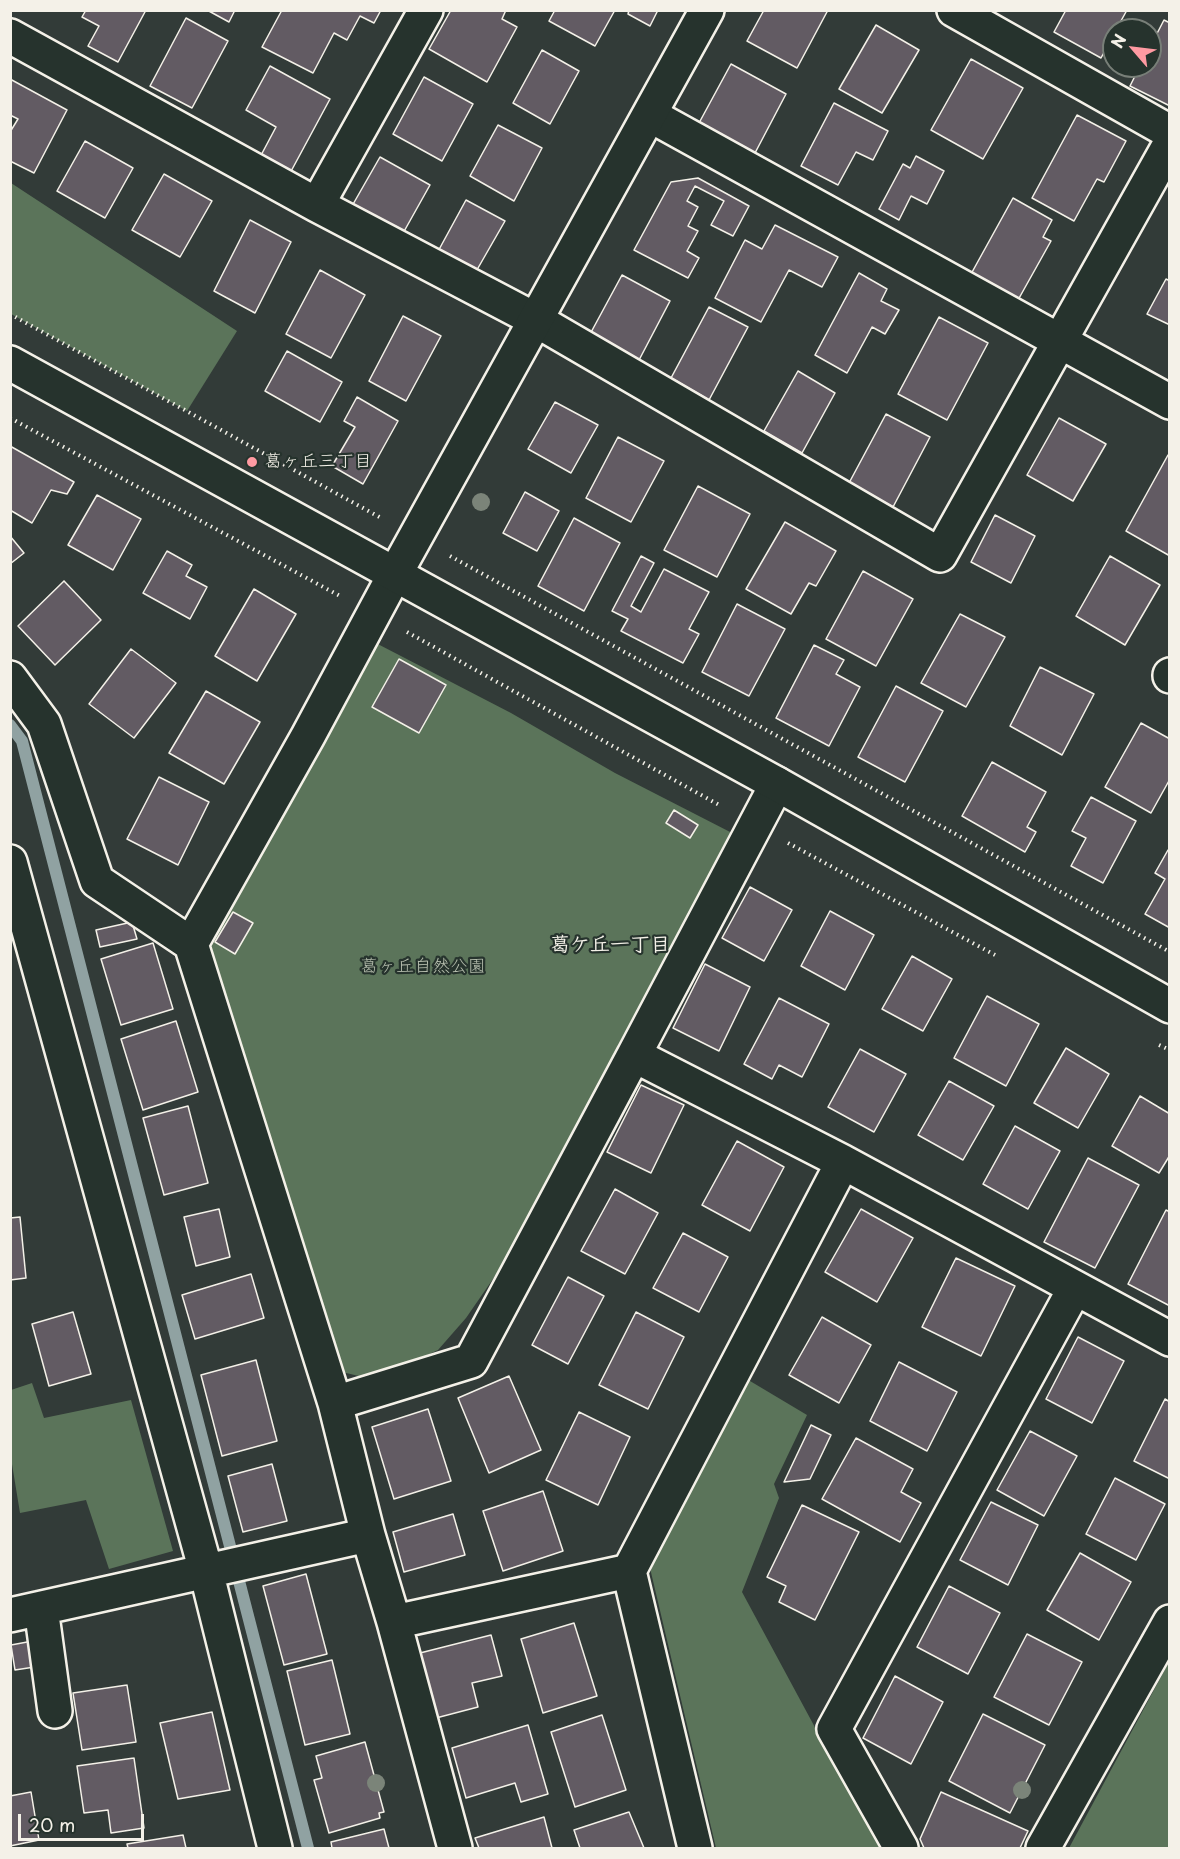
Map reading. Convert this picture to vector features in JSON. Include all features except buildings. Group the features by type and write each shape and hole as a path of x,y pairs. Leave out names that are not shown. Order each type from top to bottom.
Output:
{"street":[{"path":"317,205 426,10"},
{"path":"191,944 708,10"},
{"path":"954,10 1170,132"},
{"path":"10,36 317,205 536,320 940,555 1170,144"},
{"path":"650,115 1170,402"},
{"path":"10,363 777,784 1170,1006"},
{"path":"10,678 44,724 98,881 191,944 335,1403 368,1535 455,1848"},
{"path":"335,1403 471,1361 777,784"},
{"path":"10,862 211,1570 275,1848"},
{"path":"634,1055 843,1162 1170,1339"},
{"path":"695,1848 629,1570 843,1162"},
{"path":"901,1848 834,1729 1075,1288"},
{"path":"55,1711 26,1612 368,1535"},
{"path":"394,1622 629,1570"},
{"path":"1043,1848 1170,1622"}],"path":[{"path":"10,314 1170,952"},
{"path":"10,418 374,614 1004,960"},
{"path":"1159,1044 1170,1050"}],"green space":[{"path":"11,183 237,331 187,411 11,314"},
{"name":"葛ヶ丘自然公園","path":"370,640 511,713 615,773 734,834 522,1237 466,1318 438,1350 395,1370 367,1378 338,1371 191,944"},
{"path":"745,1378 807,1415 774,1484 779,1498 742,1592 880,1848 716,1848 650,1568"},
{"path":"32,1383 44,1418 131,1400 173,1551 109,1569 86,1500 20,1513 11,1458 11,1390"},
{"path":"1169,1662 1169,1848 1069,1848"}],"waterway":[{"path":"10,725 22,741 308,1848"}],"place":[{"name":"葛ヶ丘三丁目","path":"252,462"}],"district":[{"name":"葛ケ丘一丁目","path":"610,945"}]}
